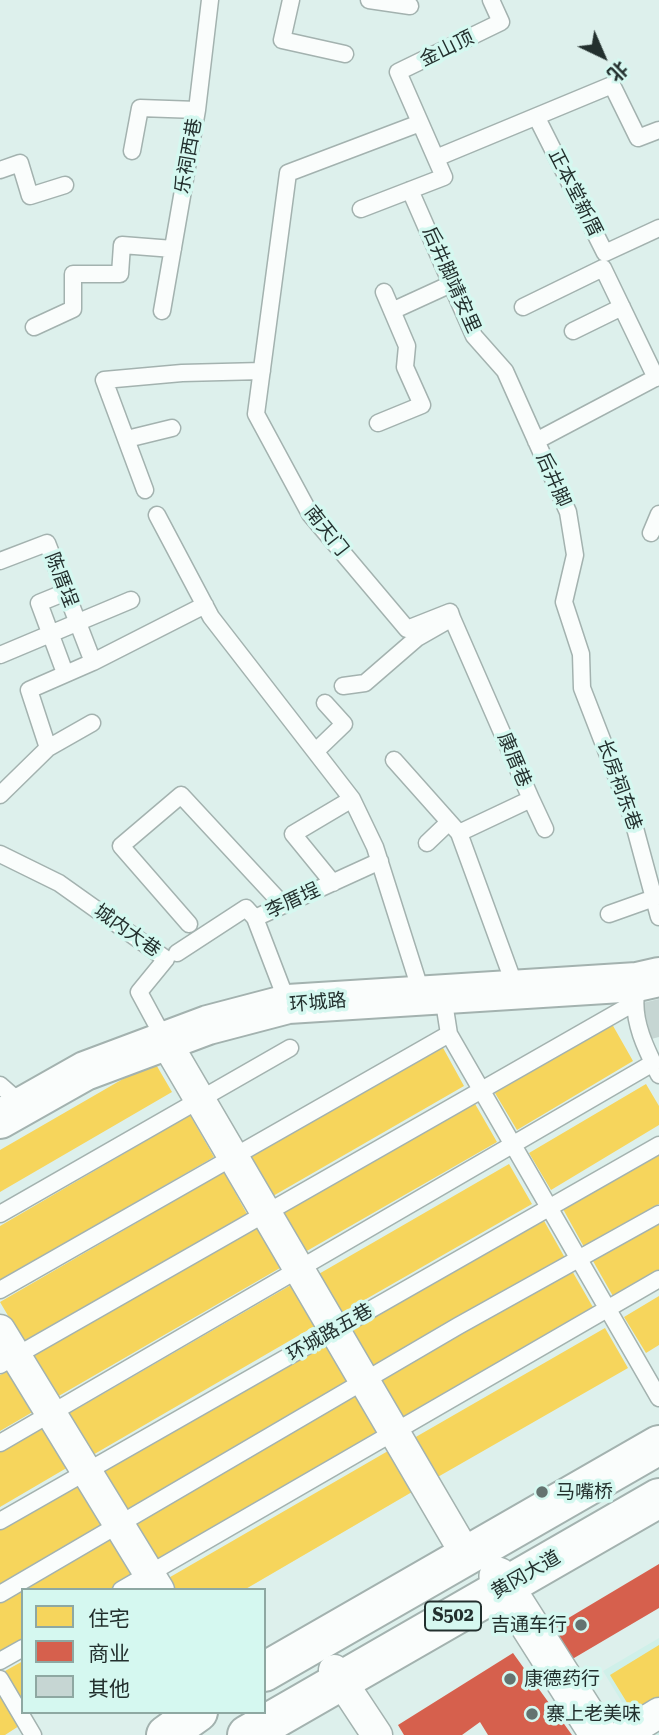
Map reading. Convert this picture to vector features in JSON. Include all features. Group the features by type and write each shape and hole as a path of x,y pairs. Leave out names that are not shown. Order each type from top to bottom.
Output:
{"main road":[{"name":"环城路","path":"8,1103 85,1070 208,1025 288,1004 433,997 516,989 644,987"},
{"name":"S502","path":"266,1671 659,1445"},
{"name":"黄冈大道","path":"247,1735 659,1498"},
{"path":"166,1735 195,1714"}],"street":[{"path":"166,1042 457,1541"},
{"path":"0,1330 158,1588"},
{"path":"498,1576 599,1735"},
{"path":"334,1670 377,1735"},
{"path":"623,1735 659,1713"}],"lane":[{"name":"乐祠西巷","path":"162,311 197,110 209,0"},
{"path":"291,0 282,40 345,54"},
{"path":"369,0 410,6"},
{"name":"金山顶","path":"410,190 444,177 398,72 501,22 491,0"},
{"path":"436,158 612,85 638,138 659,130"},
{"path":"132,151 140,108 197,110"},
{"name":"正本堂新厝","path":"537,118 605,253 659,228"},
{"name":"南天门","path":"420,123 288,173 256,414 310,514 407,629 450,612 452,618"},
{"path":"0,170 20,163 30,196 65,185"},
{"path":"361,209 410,190"},
{"name":"后井脚靖安里","path":"410,190 474,336 505,371 536,441"},
{"path":"34,327 74,309 73,274 120,274 122,245 173,249"},
{"path":"523,307 603,268 658,377"},
{"path":"392,311 451,285"},
{"path":"379,423 422,405 405,367 407,346 384,292"},
{"path":"573,331 622,307"},
{"path":"145,490 104,380 182,373 261,371"},
{"name":"后井脚","path":"581,654 564,602 575,555 568,512 536,441 658,377"},
{"path":"127,439 172,428"},
{"path":"651,533 659,514"},
{"path":"157,515 205,605 274,701 317,750 352,799 380,861 449,1034 659,1398"},
{"name":"陈厝埕","path":"0,561 47,543 93,662"},
{"path":"65,673 38,603 66,592"},
{"name":"陈厝埕","path":"0,655 131,600"},
{"path":"48,748 29,690 93,662 205,605"},
{"path":"343,686 365,683 417,638 452,618"},
{"name":"康厝巷","path":"427,843 454,828 531,799 452,618"},
{"name":"长房祠东巷","path":"581,654 582,688 632,817 659,917"},
{"path":"317,750 344,724 325,703"},
{"path":"0,795 48,748 92,723"},
{"path":"394,760 454,828 516,989"},
{"path":"189,924 121,846 181,795 284,905"},
{"path":"332,883 293,834 352,799"},
{"path":"531,799 545,829"},
{"name":"城内大巷","path":"0,854 59,883 166,960 139,992 166,1042"},
{"name":"李厝埕","path":"177,953 246,908 255,918 380,861"},
{"path":"609,914 654,898"},
{"path":"255,918 288,1004"},
{"path":"0,1443 656,1069 644,1045 644,987"},
{"path":"0,1365 644,987"},
{"path":"0,1290 449,1034"},
{"path":"0,1214 290,1048"},
{"name":"环城路五巷","path":"0,1521 659,1145"},
{"path":"0,1594 457,1326 659,1214"},
{"path":"124,1588 659,1279"},
{"path":"0,1661 21,1649"},
{"path":"0,1679 33,1735"}],"shaded area":[{"path":"659,1638 659,1735 642,1735 603,1671"}],"building: 住宅":[{"path":"612,1024 633,1061 517,1130 495,1093"},
{"path":"442,1046 464,1086 273,1196 250,1156"},
{"path":"154,1061 172,1092 0,1192 0,1150"},
{"path":"646,1084 659,1106 659,1125 551,1190 529,1153"},
{"path":"474,1102 497,1142 305,1252 282,1212"},
{"path":"190,1115 214,1157 0,1281 0,1226"},
{"path":"659,1154 659,1204 584,1247 563,1209"},
{"path":"509,1164 532,1204 340,1314 317,1275"},
{"path":"224,1172 247,1214 24,1343 0,1302"},
{"path":"543,1219 565,1258 373,1369 351,1329"},
{"path":"659,1223 659,1272 614,1298 593,1261"},
{"path":"256,1226 280,1268 57,1397 33,1356"},
{"path":"571,1269 594,1309 402,1419 380,1379"},
{"path":"291,1285 315,1326 91,1456 68,1414"},
{"path":"659,1296 659,1345 646,1353 624,1317"},
{"path":"605,1328 628,1368 436,1478 414,1438"},
{"path":"324,1342 348,1383 124,1513 101,1471"},
{"path":"11,1369 36,1410 0,1431 0,1375"},
{"path":"354,1393 378,1434 154,1564 130,1522"},
{"path":"46,1425 70,1466 0,1507 0,1452"},
{"path":"388,1451 412,1492 247,1588 170,1588 165,1580"},
{"path":"81,1483 105,1524 0,1585 0,1530"},
{"path":"111,1536 135,1577 118,1588 24,1588"},
{"path":"21,1590 21,1645 0,1657 0,1602"},
{"path":"659,1645 659,1699 634,1714 610,1675"},
{"path":"21,1662 21,1699 5,1671"},
{"path":"0,1693 19,1726 5,1735 0,1735"}],"building: 商业":[{"path":"659,1564 659,1608 569,1661 550,1629"},
{"path":"513,1653 572,1735 488,1735 480,1722 462,1735 404,1735 398,1725"}],"building: 其他":[{"path":"659,999 659,1037 651,1039 643,1003"}],"place":[{"name":"马嘴桥","path":"542,1492"},
{"name":"吉通车行","path":"581,1625"},
{"name":"康德药行","path":"510,1679"},
{"name":"寨上老美味","path":"532,1714"}]}
